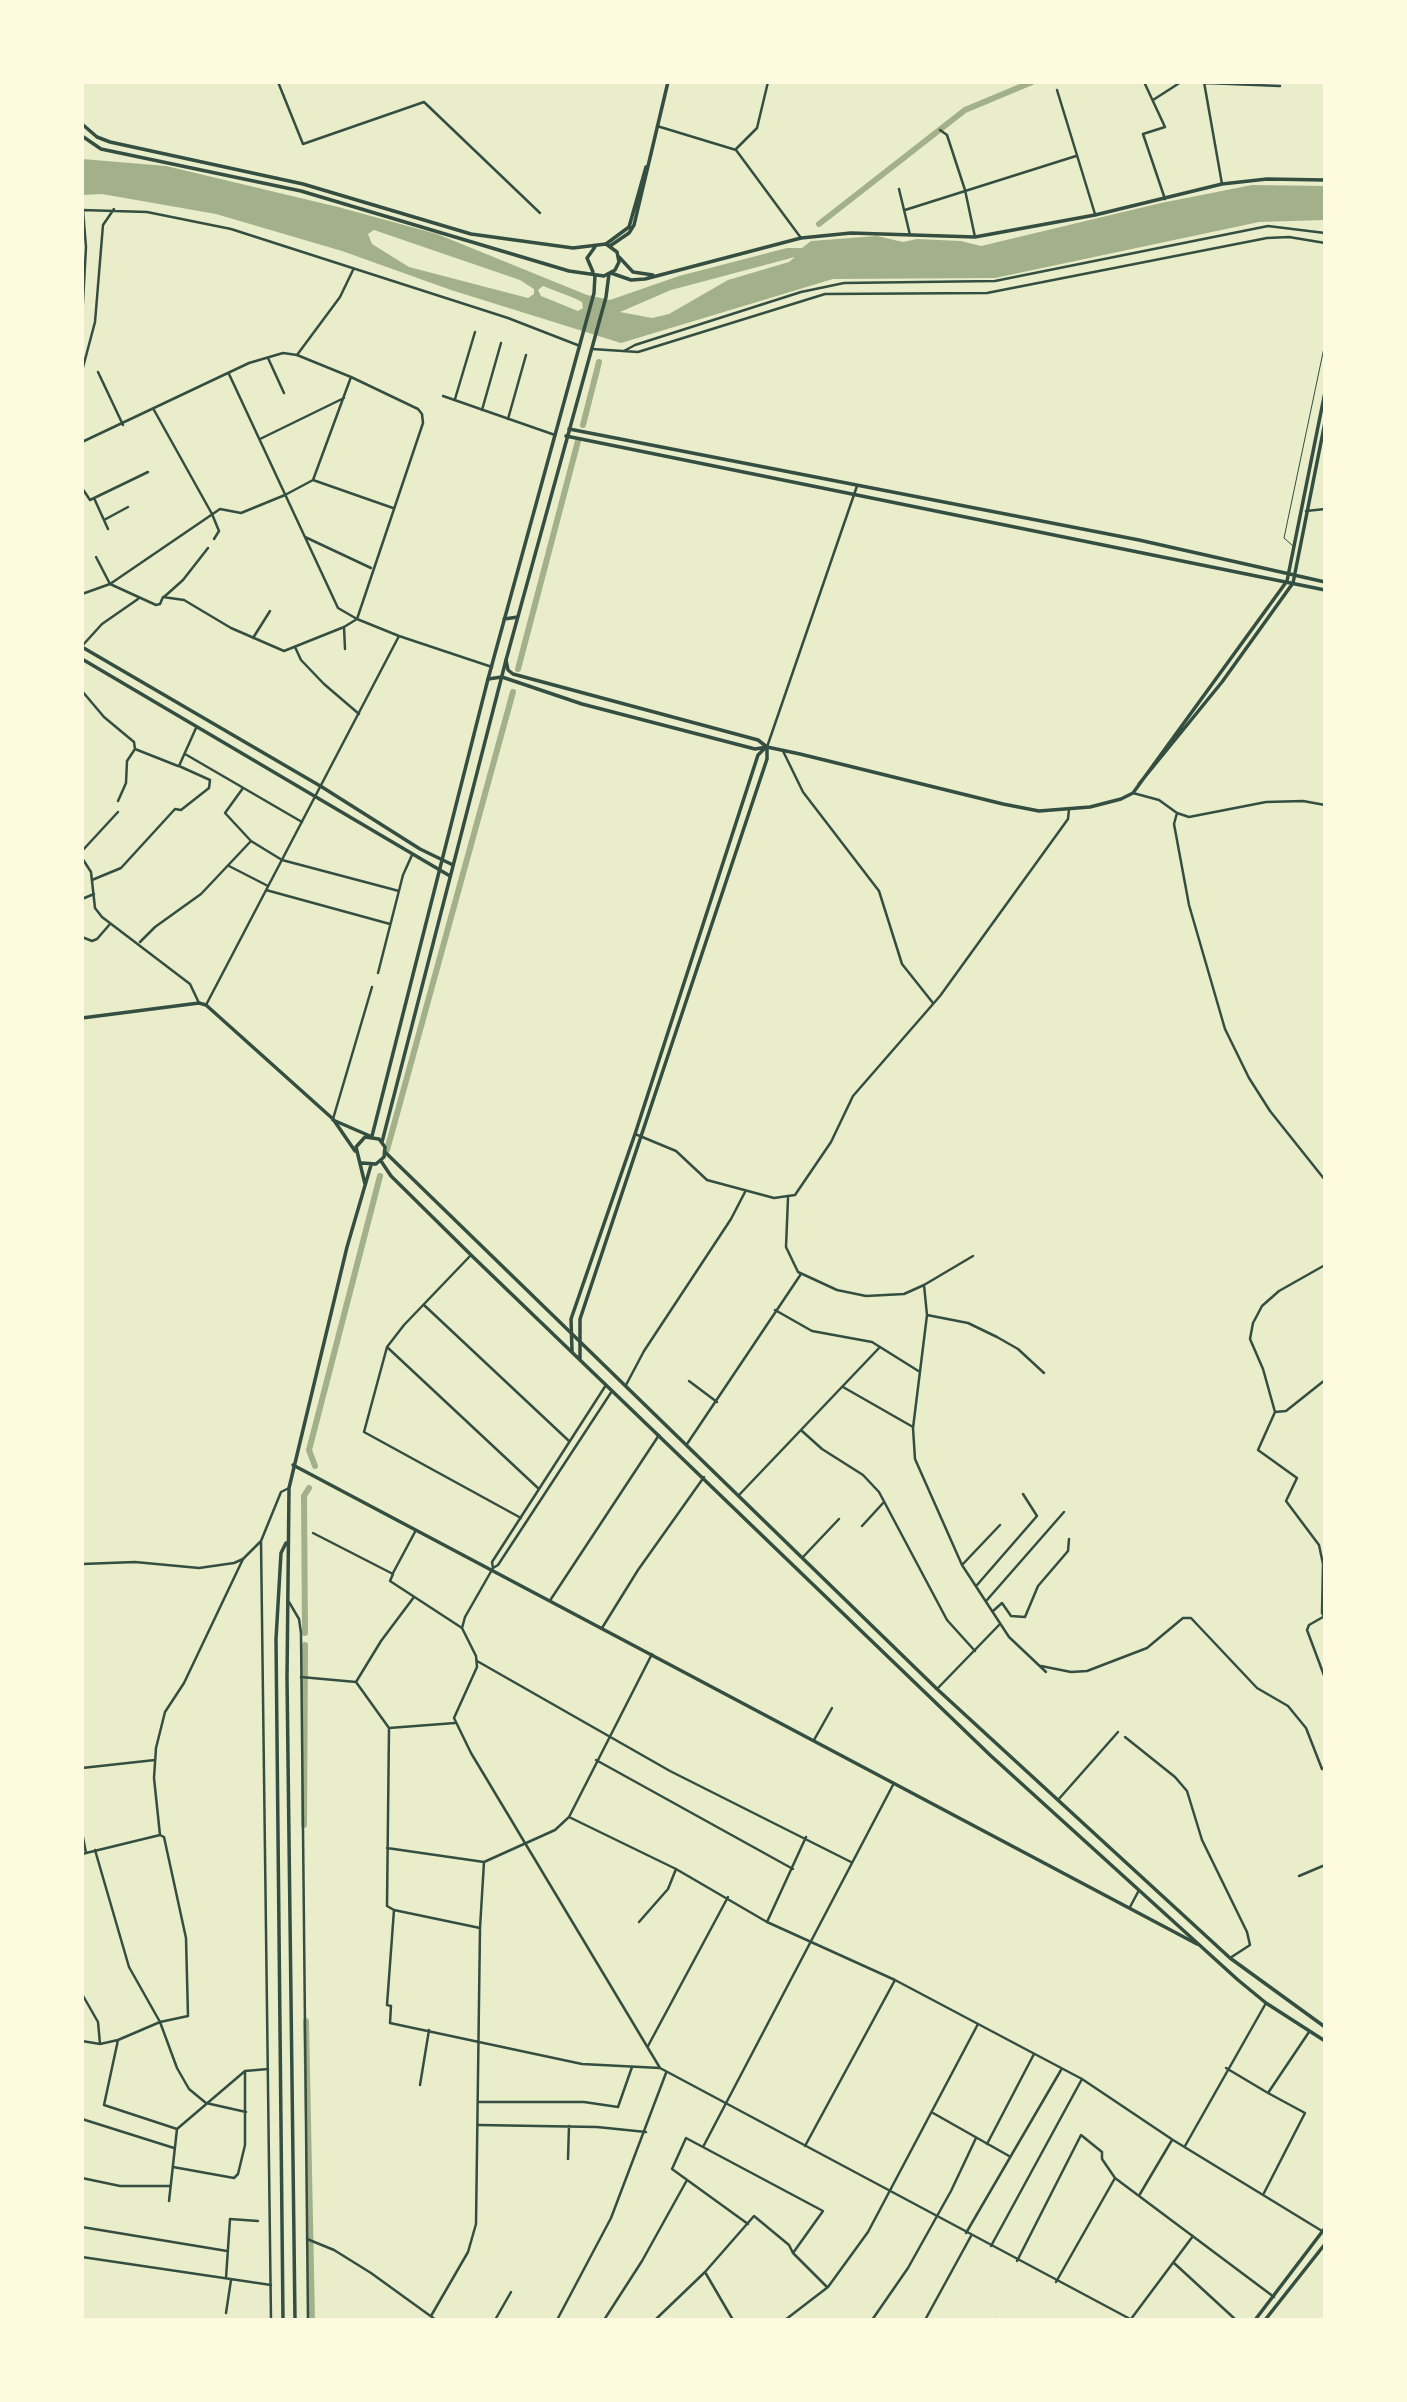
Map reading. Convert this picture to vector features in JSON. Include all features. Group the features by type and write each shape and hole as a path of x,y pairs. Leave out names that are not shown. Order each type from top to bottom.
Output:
{"main road":[{"path":"82,124 97,137 110,142 303,184 471,234 573,248 608,245 633,228 668,82"},
{"path":"83,139 101,149 301,191 569,271 610,274 631,280 801,237 851,233 975,237 1095,215 1222,184 1267,179 1325,180"},
{"path":"371,1136 488,679 594,293 594,273 587,258 596,245"},
{"path":"608,245 633,272 659,275"},
{"path":"619,257 618,266 610,274 592,349 506,660 382,1142 385,1152 937,1689 1230,1958 1325,2027"},
{"path":"488,679 502,677 582,704 755,749 767,747 1039,811 1069,809 1121,799 1133,793 1287,581 1325,392"},
{"path":"1139,785 1154,770 1222,682 1293,583 1325,423"},
{"path":"568,429 1144,541 1325,582"},
{"path":"566,436 1325,590"},
{"path":"504,619 518,617"},
{"path":"82,647 322,787 441,861 453,865"},
{"path":"82,659 317,796 438,872 450,876"},
{"path":"506,660 508,670 513,674 758,740 767,747"},
{"path":"572,1351 570,1331 758,755 767,747"},
{"path":"580,1358 580,1319 767,759 767,747"},
{"path":"82,1018 199,1003 206,1006 333,1119 362,1163 365,1188"},
{"path":"333,1119 382,1142"},
{"path":"355,1152 361,1139 371,1136"},
{"path":"295,2320 287,1599 289,1488 347,1247 371,1166 380,1161 385,1152"},
{"path":"380,1161 391,1176 471,1255 704,1477 896,1666 1200,1946 1266,2003 1325,2041"},
{"path":"362,1163 371,1166"},
{"path":"293,1465 492,1568 1200,1946"},
{"path":"283,2320 276,1639 281,1553 287,1541"},
{"path":"279,1838 289,1837"},
{"path":"1170,1918 1175,1908"},
{"path":"283,2194 294,2195"},
{"path":"1255,2320 1324,2230"},
{"path":"1265,2320 1323,2251 1325,2244"}],"street":[{"path":"278,82 303,144 424,102 540,213"},
{"path":"736,149 757,128 768,82"},
{"path":"1153,100 1181,82"},
{"path":"1222,184 1204,83 1280,86"},
{"path":"1144,85 1165,127 1143,134 1165,199"},
{"path":"1057,90 1095,215"},
{"path":"656,126 736,149 801,237"},
{"path":"940,130 947,135 965,190 975,237"},
{"path":"905,210 1076,156"},
{"path":"899,189 911,235"},
{"path":"82,372 95,322 103,225 114,209"},
{"path":"82,320 86,247 83,210 114,209 147,212 231,229 508,318 580,346"},
{"path":"622,353 635,345 801,292 844,283 995,281 1268,226 1325,233"},
{"path":"592,349 638,352 803,301 846,292 987,293 1267,238 1289,237 1325,243"},
{"path":"82,251 86,247"},
{"path":"297,355 340,297 353,269"},
{"path":"801,292 803,301"},
{"path":"455,400 475,332"},
{"path":"482,410 501,343"},
{"path":"82,442 267,357 284,353 297,355 351,377 418,409 422,414 423,423 357,620 284,651 253,638 184,600 163,597"},
{"path":"508,419 526,355"},
{"path":"267,357 284,393"},
{"path":"98,372 123,425"},
{"path":"229,374 338,608 357,620 492,667"},
{"path":"82,594 110,584 224,508 237,514 285,495 313,480 351,377"},
{"path":"443,396 555,435"},
{"path":"260,439 344,398"},
{"path":"155,410 212,514 219,531 214,539"},
{"path":"82,488 88,500 148,472"},
{"path":"313,480 393,508"},
{"path":"767,747 857,486"},
{"path":"94,498 108,528"},
{"path":"104,520 128,507"},
{"path":"1306,511 1319,512 1325,509"},
{"path":"305,537 372,569"},
{"path":"96,557 110,584 156,605 183,580 208,548"},
{"path":"82,647 102,624 139,598"},
{"path":"253,638 270,611"},
{"path":"344,627 345,649"},
{"path":"206,1006 399,636"},
{"path":"295,648 301,660 324,684 359,714"},
{"path":"82,691 104,717 134,742 135,749 127,761 126,783 118,801"},
{"path":"179,766 196,726"},
{"path":"92,880 121,868 175,809 181,810 209,788 210,780 135,749"},
{"path":"783,751 803,792 879,891 902,964 933,1003"},
{"path":"185,754 302,822"},
{"path":"243,788 225,813 251,841 282,860 399,891"},
{"path":"1133,793 1159,800 1177,813 1189,817 1266,802 1303,801 1325,805"},
{"path":"635,1133 676,1152 707,1180 745,1192 788,1198 802,1188 866,1079 933,1003 1068,819 1069,809"},
{"path":"82,851 118,812"},
{"path":"1177,813 1174,824 1189,905 1226,1029 1249,1078 1270,1111 1325,1180"},
{"path":"139,943 155,927 201,894 251,841"},
{"path":"378,973 399,891 412,855"},
{"path":"82,858 92,880 95,908 110,924 139,943 190,984 199,1003"},
{"path":"229,866 268,886"},
{"path":"266,890 390,924"},
{"path":"82,899 94,894"},
{"path":"82,937 92,942 110,924"},
{"path":"333,1119 372,987"},
{"path":"626,1385 644,1351 731,1219 745,1192"},
{"path":"788,1198 786,1247 790,1260 801,1274 837,1290 866,1296 904,1294 973,1256"},
{"path":"471,1255 387,1347 364,1432 521,1518"},
{"path":"1325,1265 1279,1291 1262,1306 1253,1323 1250,1339 1263,1369 1275,1412 1258,1450 1297,1478 1286,1501 1319,1545 1323,1563 1324,1618 1309,1625 1307,1630 1325,1678"},
{"path":"687,1444 801,1274"},
{"path":"924,1285 927,1315 914,1428 915,1459 962,1565 1000,1624 1046,1672"},
{"path":"424,1305 569,1441"},
{"path":"775,1310 812,1331 851,1336 880,1347 920,1372"},
{"path":"927,1315 968,1323 998,1337 1018,1349 1044,1373"},
{"path":"387,1347 539,1489"},
{"path":"739,1495 880,1347"},
{"path":"1275,1412 1286,1411 1325,1380"},
{"path":"689,1381 717,1402"},
{"path":"462,1628 469,1606 492,1568 492,1562 606,1385"},
{"path":"843,1387 914,1428"},
{"path":"492,1568 498,1565 612,1391"},
{"path":"802,1431 822,1449 863,1475 884,1502 947,1620 975,1651"},
{"path":"551,1600 659,1435"},
{"path":"603,1628 638,1570 704,1477"},
{"path":"82,2041 100,2044 118,2040 159,2022 188,2015 186,1938 164,1837 160,1835 154,1779 156,1748 165,1712 184,1683 243,1559 261,1541 281,1492 289,1488"},
{"path":"977,1585 1037,1516 1023,1494"},
{"path":"862,1526 884,1502"},
{"path":"987,1600 1064,1512"},
{"path":"803,1558 839,1519"},
{"path":"962,1565 1000,1525"},
{"path":"416,1530 390,1581 462,1628 477,1661 670,1772 806,1837 851,1862"},
{"path":"313,1533 393,1574"},
{"path":"993,1611 1002,1603 1011,1616 1025,1617 1038,1586 1068,1551 1069,1539"},
{"path":"261,1541 271,2320"},
{"path":"82,1564 135,1562 199,1568 221,1566 243,1559"},
{"path":"356,1682 381,1641 414,1597"},
{"path":"287,1599 300,1625 302,1677 308,2320"},
{"path":"1040,1666 1046,1665 1071,1672 1087,1671 1147,1648 1187,1616 1258,1688 1288,1706 1307,1728 1322,1769 1325,1767"},
{"path":"937,1689 1000,1624"},
{"path":"387,1848 484,1862 525,1846 555,1830 569,1817 652,1654"},
{"path":"477,1661 456,1711 455,1723 525,1846 660,2068 666,2073 1131,2320 1193,2236"},
{"path":"302,1677 356,1682 389,1728 387,1906 394,1910 480,1928"},
{"path":"814,1740 832,1708"},
{"path":"389,1728 455,1723"},
{"path":"1058,1801 1118,1732"},
{"path":"1125,1737 1175,1777 1187,1791 1202,1840 1247,1932 1250,1945 1230,1958"},
{"path":"82,1768 156,1760"},
{"path":"596,1760 793,1869"},
{"path":"703,2147 723,2104 894,1783"},
{"path":"569,1817 676,1869 767,1922 811,1939 895,1980 1082,2079 1173,2140 1324,2230"},
{"path":"82,1832 84,1854 160,1835"},
{"path":"767,1922 806,1837"},
{"path":"95,1850 125,1956 189,2089 206,2103 246,2112"},
{"path":"431,2316 468,2252 476,2224 481,2040 480,1928 484,1862"},
{"path":"1298,1876 1325,1865"},
{"path":"639,1922 668,1889 676,1869"},
{"path":"1129,1907 1139,1892"},
{"path":"648,2046 728,1897"},
{"path":"394,1910 387,2005 391,2006 390,2022 582,2064 660,2068"},
{"path":"805,2147 895,1980"},
{"path":"82,1994 98,2022 100,2044"},
{"path":"1185,2147 1226,2068 1266,2003"},
{"path":"785,2320 828,2287 868,2232 978,2024"},
{"path":"420,2085 429,2030"},
{"path":"1268,2094 1309,2032"},
{"path":"118,2040 104,2105 177,2129"},
{"path":"987,2144 1034,2054"},
{"path":"479,2102 584,2102 618,2107 632,2067"},
{"path":"1226,2068 1305,2113 1263,2193"},
{"path":"169,2201 177,2129 245,2071 268,2070"},
{"path":"925,2320 1010,2157 1061,2070"},
{"path":"173,2167 234,2178 242,2164 246,2112 245,2071"},
{"path":"557,2320 611,2218 646,2132 666,2073"},
{"path":"991,2246 1082,2079"},
{"path":"933,2113 1010,2157"},
{"path":"82,2119 174,2148"},
{"path":"479,2125 569,2126 646,2132"},
{"path":"568,2159 569,2126"},
{"path":"1017,2261 1081,2135 1102,2152 1102,2159 1115,2178 1140,2194 1273,2297"},
{"path":"748,2224 672,2169 686,2138 823,2211 793,2253"},
{"path":"872,2320 908,2268 951,2191 976,2138"},
{"path":"1140,2194 1173,2140"},
{"path":"82,2178 120,2186 170,2186"},
{"path":"1056,2281 1115,2178"},
{"path":"604,2320 655,2240 688,2180"},
{"path":"655,2320 705,2272 754,2217 789,2245 793,2253 828,2287"},
{"path":"226,2313 227,2251 231,2218 258,2221"},
{"path":"82,2227 227,2251"},
{"path":"307,2239 371,2273 436,2320"},
{"path":"82,2257 271,2285"},
{"path":"1173,2262 1236,2320"},
{"path":"705,2272 733,2320"},
{"path":"495,2320 511,2292"},
{"path":"1116,2320 1119,2313"}],"lane":[{"path":"1293,546 1284,538 1325,343"}],"shaded area":[{"path":"82,159 166,166 437,234 587,295 610,300 679,276 787,248 802,248 811,241 877,236 903,242 917,239 961,241 981,246 1161,203 1252,185 1325,186 1325,220 1259,222 995,278 833,279 621,343 451,290 342,251 216,214 102,194 82,195","holes":["374,230 520,280 534,289 534,294 528,298 409,267 372,244 368,234","795,257 789,262 728,280 669,314 652,318 620,312 671,290","543,286 574,298 582,302 583,308 578,311 541,296 538,290"]}],"waterway":[{"path":"819,224 965,110 1032,82"},
{"path":"583,425 599,362"},
{"path":"518,669 578,441"},
{"path":"387,1150 513,692"},
{"path":"315,1466 309,1450 380,1176"},
{"path":"305,1633 304,1496 309,1488"},
{"path":"304,1825 305,1645"},
{"path":"306,2021 312,2320"}]}
